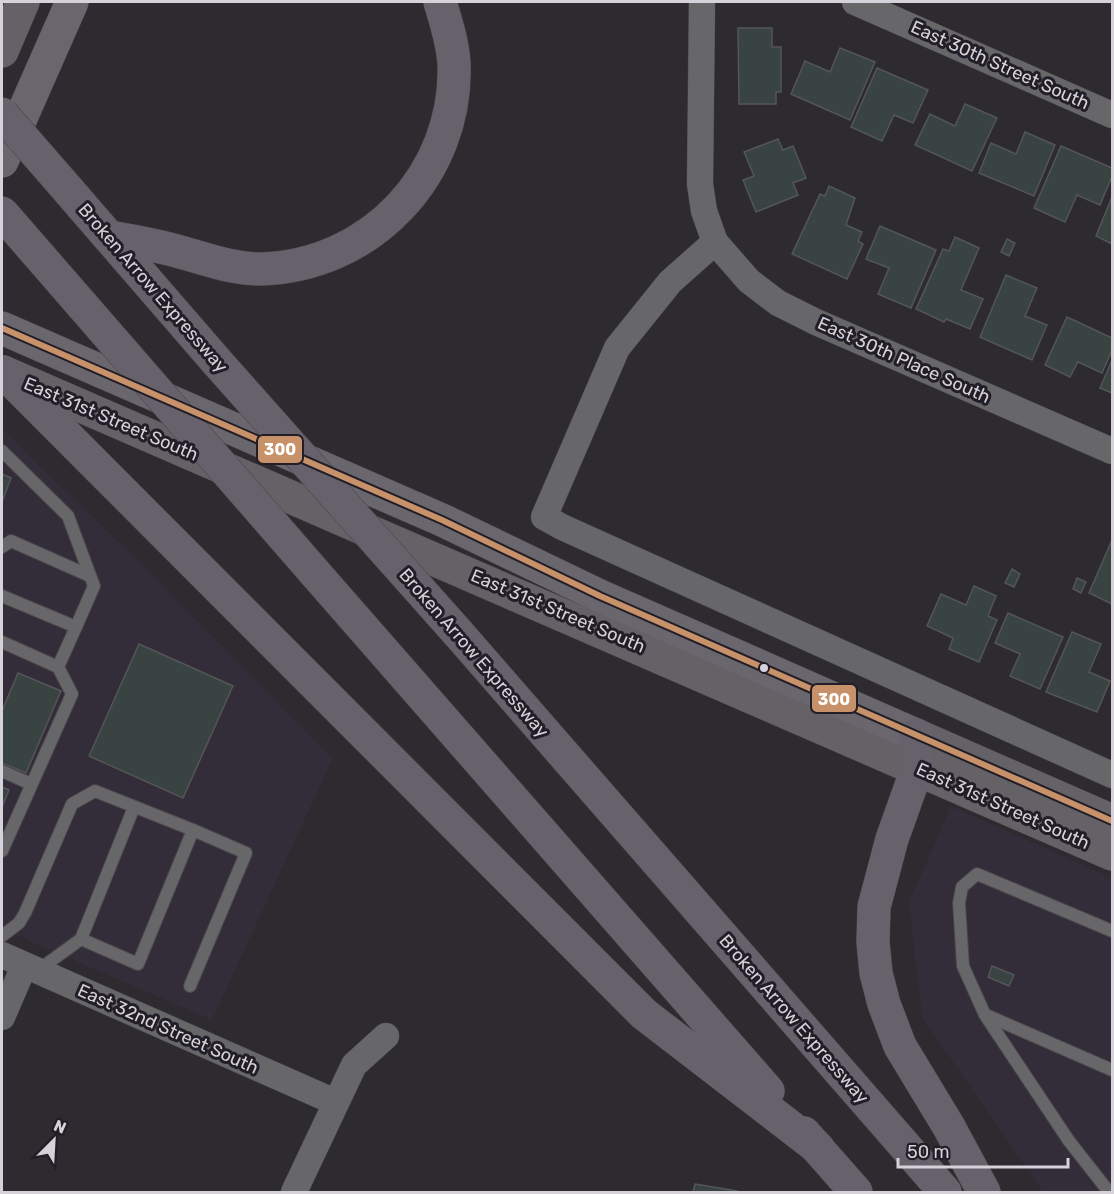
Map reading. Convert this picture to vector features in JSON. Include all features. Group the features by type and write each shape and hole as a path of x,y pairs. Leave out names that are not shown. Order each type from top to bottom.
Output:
{"highway":[{"path":"109,237 179,251 224,266 259,269 291,266 323,258 355,244 380,227 403,206 420,184 435,158 445,130 453,99 454,63 440,2"},
{"name":"Broken Arrow Expressway","path":"2,114 945,1192"},
{"path":"2,213 856,1192"},
{"path":"2,371 644,1014 818,1148"},
{"path":"916,735 917,769 880,878 874,907 873,942 876,974 884,1004 900,1046 950,1127 984,1192"}],"main road":[{"path":"2,51 23,2"},
{"path":"2,161 72,2"},
{"name":"East 31st Street South","path":"2,328 442,520 600,596 1113,821"},
{"name":"East 31st Street South","path":"2,371 1113,854"}],"street":[{"path":"702,2 700,184 704,211 715,242 670,282 617,348 544,517 1113,775"},
{"name":"East 30th Street South","path":"855,2 1113,115"},
{"name":"East 30th Place South","path":"715,242 749,281 778,303 1113,451"},
{"path":"2,1017 21,964"},
{"name":"East 32nd Street South","path":"21,964 336,1102"},
{"path":"294,1192 354,1065 386,1036"}],"lane":[{"path":"2,451 68,516 94,586 58,667"},
{"path":"2,547 11,541 90,576"},
{"path":"2,596 76,627"},
{"path":"2,642 58,667 72,694 2,851"},
{"path":"2,771 31,784"},
{"path":"2,936 19,923 25,913 72,804 95,791 246,853 190,986"},
{"path":"21,964 81,939 134,807"},
{"path":"81,939 138,964 193,830"},
{"path":"1110,1192 1069,1141 985,1015 963,966 958,903 962,887 977,874 1113,931"},
{"path":"985,1015 1113,1070"}],"shaded area":[{"path":"2,428 141,564 333,758 212,1020 2,929"},
{"path":"951,806 1112,878 1112,1192 1043,1192 922,1017 909,902"}],"building":[{"path":"738,28 772,28 772,47 781,47 781,92 776,92 776,104 739,104"},
{"path":"840,48 875,62 850,120 791,94 805,61 830,72"},
{"path":"877,68 928,90 913,123 894,115 882,141 851,127"},
{"path":"965,104 997,118 972,171 915,145 930,114 955,126"},
{"path":"1025,132 1055,145 1034,196 979,173 991,143 1016,154"},
{"path":"778,139 783,150 793,146 806,178 793,183 798,195 756,212 743,180 754,176 744,152"},
{"path":"1061,146 1112,168 1112,176 1100,205 1077,195 1065,222 1034,208"},
{"path":"829,186 855,198 846,225 862,232 858,241 863,244 847,279 792,254 820,194 825,196"},
{"path":"1112,197 1112,244 1096,236"},
{"path":"880,226 936,250 911,308 878,294 889,268 866,259"},
{"path":"955,237 979,248 961,290 983,299 970,329 946,319 944,322 916,309 943,249 949,251"},
{"path":"1007,239 1015,243 1009,256 1001,252"},
{"path":"1006,275 1037,288 1025,316 1047,325 1032,360 980,337"},
{"path":"1067,317 1112,338 1112,350 1102,373 1078,362 1070,377 1045,365"},
{"path":"1112,360 1112,393 1100,388"},
{"path":"2,474 11,478 2,502"},
{"path":"1112,540 1112,604 1089,593"},
{"path":"1012,569 1020,574 1014,587 1005,583"},
{"path":"1077,578 1086,582 1081,593 1073,589"},
{"path":"974,586 996,596 988,616 997,620 979,662 949,649 953,638 927,626 941,594 966,605"},
{"path":"1008,613 1063,637 1040,689 1010,676 1020,654 995,643"},
{"path":"1072,632 1101,644 1089,672 1110,681 1097,712 1046,692"},
{"path":"139,644 233,686 183,798 89,756"},
{"path":"18,673 61,691 26,773 2,763 2,711"},
{"path":"2,787 9,790 2,807"},
{"path":"992,966 1014,975 1009,986 988,977"},
{"path":"695,1184 737,1191 737,1192 693,1192"}],"transit line":[{"name":"300","path":"2,328 442,520 600,596 1112,821"}]}
